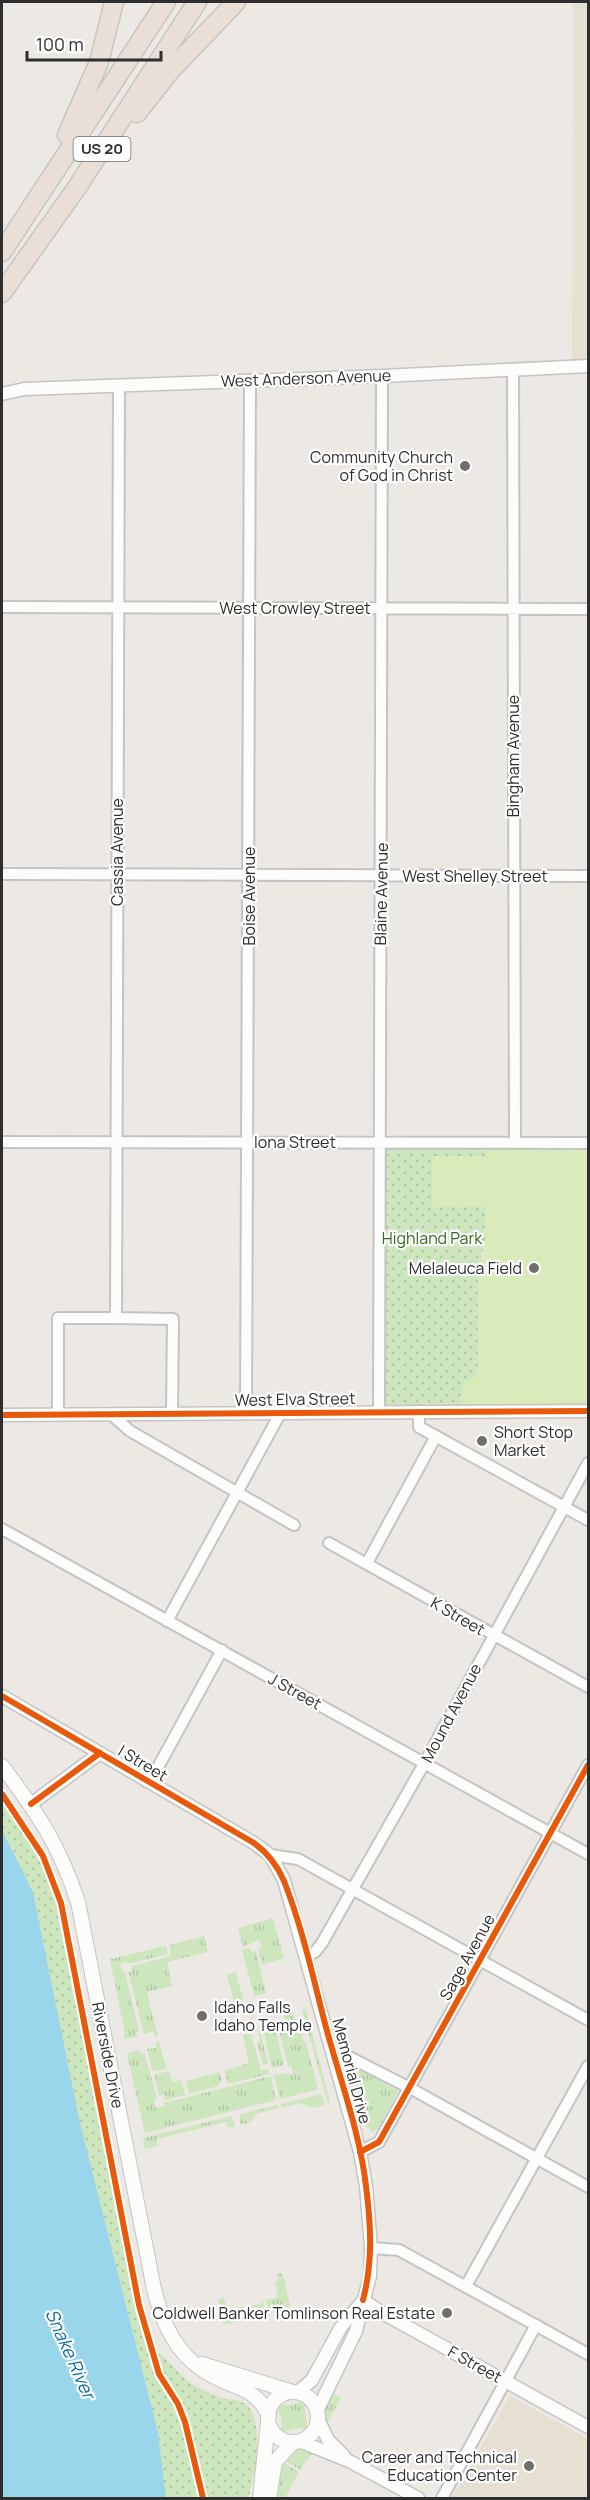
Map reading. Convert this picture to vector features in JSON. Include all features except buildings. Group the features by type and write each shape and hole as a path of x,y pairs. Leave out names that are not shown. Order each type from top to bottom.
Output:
{"highway":[{"path":"35,201 99,62 114,2"},
{"name":"US 20","path":"2,252 166,2"},
{"name":"US 20","path":"2,293 76,189 197,2"},
{"path":"76,189 171,70 236,2"}],"main road":[{"name":"Riverside Drive","path":"2,1766 50,1834 66,1866 78,1902 158,2304 171,2336 184,2355 214,2377 249,2391 264,2406 269,2418"},
{"path":"184,2355 197,2362 310,2399 318,2415 312,2433 296,2442 275,2462 269,2499"},
{"path":"260,2499 269,2418 276,2400 282,2395 296,2393"},
{"path":"269,2418 273,2432 279,2437 296,2442"}],"street":[{"name":"West Anderson Avenue","path":"2,394 24,389 119,387 588,366"},
{"name":"Bingham Avenue","path":"513,369 515,1143"},
{"name":"Blaine Avenue","path":"379,1412 382,376"},
{"name":"Boise Avenue","path":"246,1413 250,380"},
{"name":"Cassia Avenue","path":"116,1318 119,387"},
{"name":"West Crowley Street","path":"2,607 588,609"},
{"name":"West Shelley Street","path":"2,874 588,876"},
{"name":"Iona Street","path":"2,1142 588,1143"},
{"path":"58,1415 58,1318 173,1319 172,1414"},
{"path":"419,1411 419,1426 588,1520"},
{"name":"West Elva Street","path":"2,1415 588,1411"},
{"path":"167,1620 281,1412"},
{"path":"112,1415 130,1431 294,1526"},
{"path":"367,1563 436,1436"},
{"name":"Mound Avenue","path":"306,1955 315,1952 322,1943 424,1764 588,1463"},
{"name":"J Street","path":"2,1529 588,1854"},
{"name":"K Street","path":"329,1543 588,1687"},
{"path":"147,1782 157,1769 222,1650"},
{"name":"I Street","path":"2,1696 254,1843 270,1855 298,1859 588,2020"},
{"path":"31,1804 100,1753"},
{"name":"Sage Avenue","path":"360,2152 379,2142 588,1765"},
{"name":"Memorial Drive","path":"270,1855 284,1881 306,1955 360,2152 366,2186 371,2248 370,2276 356,2331 318,2415"},
{"path":"335,2060 349,2057 410,2088 588,2187"},
{"path":"466,2286 588,2066"},
{"path":"371,2248 399,2250 588,2354"},
{"name":"Memorial Drive","path":"296,2393 312,2380 341,2327 363,2300"},
{"name":"F Street","path":"363,2300 588,2427"},
{"path":"442,2499 536,2325"},
{"path":"318,2415 328,2440 350,2461"},
{"path":"296,2442 350,2461 418,2499"}],"shaded area":[{"path":"573,2 588,2 588,366 572,367"},
{"name":"Career and Technical Education Center","path":"510,2396 588,2439 588,2493 585,2498 452,2498"}],"green space":[{"name":"Highland Park","path":"379,1142 487,1143 486,1242 482,1254 478,1368 460,1411 379,1411"},
{"name":"Melaleuca Field","path":"487,1143 588,1143 588,1411 460,1411 463,1383 475,1377 478,1368 478,1282 486,1242 487,1207 432,1207 432,1156 486,1156"},
{"path":"2,1798 45,1869 58,1905 147,2347 160,2354 194,2385 215,2395 242,2402 250,2408 257,2432 257,2447 254,2476 248,2498 166,2498 158,2432 80,2123 33,1892 2,1830"},
{"path":"273,1918 284,1958 262,1965 258,1949 261,1948 261,1942 258,1940 243,1947 238,1928"},
{"path":"204,1936 208,1952 167,1962 172,1986 147,1992 158,2036 155,2037 153,2031 144,2034 128,1972 132,1971 131,1966 171,1956 169,1945"},
{"path":"166,1946 168,1954 129,1964 128,1962 120,1963 122,1971 125,1971 139,2031 136,2032 137,2037 124,2039 125,2034 110,1959"},
{"path":"250,1948 251,1952 256,1951 266,1993 254,1996 242,1950"},
{"path":"236,1972 243,1999 234,2002 227,1975"},
{"path":"306,2009 330,2102 328,2104 302,2010"},
{"path":"293,2012 297,2029 301,2028 304,2042 306,2042 318,2089 280,2099 274,2075 293,2073 291,2066 288,2067 277,2023 285,2021 284,2015"},
{"path":"275,2027 284,2065 272,2068 263,2030"},
{"path":"260,2030 268,2064 263,2065 257,2042 260,2041 258,2031"},
{"path":"251,2034 261,2070 268,2069 269,2074 228,2084 224,2071 249,2063 243,2035"},
{"path":"159,2041 166,2068 153,2072 147,2049 157,2048 156,2042"},
{"path":"140,2050 141,2055 145,2054 157,2099 154,2100 156,2108 164,2106 164,2103 271,2076 276,2100 145,2133 127,2054"},
{"path":"358,2068 398,2091 379,2128 373,2132 367,2127 352,2075 354,2069"},
{"path":"169,2071 172,2082 181,2080 185,2095 165,2100 164,2095 159,2096 154,2075"},
{"path":"220,2072 222,2080 218,2086 189,2094 186,2081"},
{"path":"322,2094 325,2105 314,2108 299,2103 282,2108 281,2104"},
{"path":"278,2105 279,2108 256,2114 250,2123 240,2124 240,2114"},
{"path":"232,2116 235,2127 228,2127 226,2122 157,2139 158,2146 145,2149 143,2138"},
{"path":"277,2274 283,2275 290,2305 289,2308 271,2313 266,2300 278,2297 275,2282 279,2281"},
{"path":"224,2298 227,2308 243,2306 246,2317 244,2320 223,2323 218,2299"},
{"path":"263,2301 265,2314 251,2318 246,2306 260,2304"},
{"path":"330,2392 341,2398 328,2421 328,2427 325,2414"},
{"path":"301,2401 305,2403 307,2429 298,2428 284,2432 281,2430 282,2419 277,2410 280,2405 291,2405"},
{"path":"295,2448 313,2452 300,2470 284,2460"},
{"path":"283,2462 299,2472 285,2498 281,2498 274,2491 276,2475"}],"water":[{"name":"Snake River","path":"2,1830 33,1892 80,2123 158,2432 166,2498 2,2498"}],"cycle path":[{"path":"2,1415 588,1411"},
{"path":"2,1696 254,1843 268,1855 278,1870 291,1899 303,1937 350,2108 363,2167 370,2229 370,2258 363,2300"},
{"path":"31,1804 100,1753"},
{"path":"360,2152 379,2142 588,1765"},
{"path":"2,1794 43,1856 61,1903 139,2305 159,2374 178,2404 185,2422 203,2498"}],"place":[{"name":"Community Church of God in Christ","path":"465,466"},
{"name":"Melaleuca Field","path":"534,1268"},
{"name":"Short Stop Market","path":"482,1441"},
{"name":"Idaho Falls Idaho Temple","path":"202,2016"},
{"name":"Coldwell Banker Tomlinson Real Estate","path":"447,2313"},
{"name":"Career and Technical Education Center","path":"529,2466"}]}
